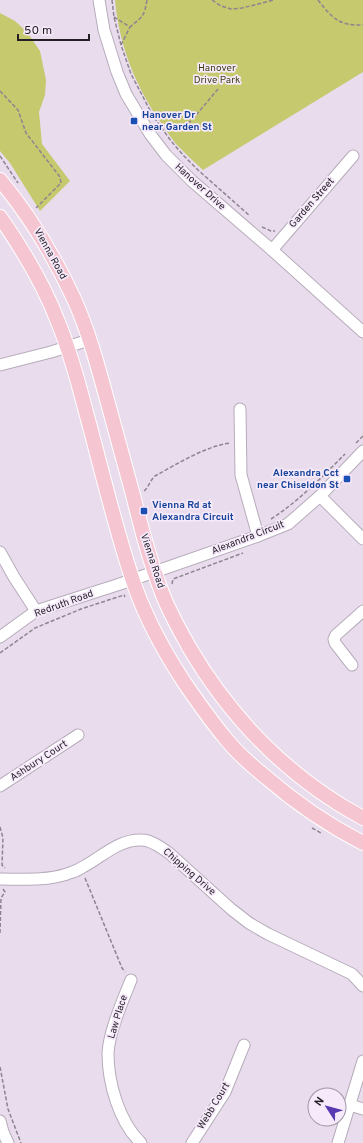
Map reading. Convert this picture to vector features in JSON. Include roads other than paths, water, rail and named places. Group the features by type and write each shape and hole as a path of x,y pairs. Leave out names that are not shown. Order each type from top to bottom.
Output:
{"main road":[{"name":"Vienna Road","path":"0,180 27,214 57,265 74,300 95,356 154,572 171,614 201,668 219,694 242,722 286,766 317,789 363,818"},
{"path":"0,217 26,257 44,290 58,321 79,386 132,580 160,643 177,672 201,706 227,740 251,765 307,810 340,831 363,843"}],"street":[{"name":"Hanover Drive","path":"99,0 104,30 117,72 126,94 150,134 166,155 192,181 272,250 363,332"},
{"name":"Garden Street","path":"272,250 353,156"},
{"path":"0,365 51,352 89,340"},
{"path":"240,409 241,475 258,536"},
{"name":"Alexandra Circuit","path":"132,580 288,524 320,496 363,451"},
{"path":"320,496 363,539"},
{"path":"0,552 36,611"},
{"name":"Redruth Road","path":"0,637 36,611 132,580"},
{"path":"352,665 335,643 334,639 336,635 363,611"},
{"name":"Ashbury Court","path":"0,786 78,735"},
{"name":"Chipping Drive","path":"3,880 49,879 81,868 124,842 143,840 159,846 231,909 250,923 268,934 338,966 352,974 363,986"},
{"name":"Law Place","path":"131,980 112,1033 108,1053 110,1076 116,1100 124,1122 141,1143"},
{"name":"Webb Court","path":"192,1143 225,1092 244,1045"},
{"path":"338,1143 363,1062"},
{"path":"350,1105 363,1109"},
{"path":"0,1121 1,1133 8,1143"}],"place":[{"name":"Hanover Dr near Garden St","path":"134,121"},
{"name":"Alexandra Cct near Chiseldon St","path":"347,479"},
{"name":"Vienna Rd at Alexandra Circuit","path":"144,511"}],"park label":[{"name":"Hanover Drive Park","path":"217,74"}]}
